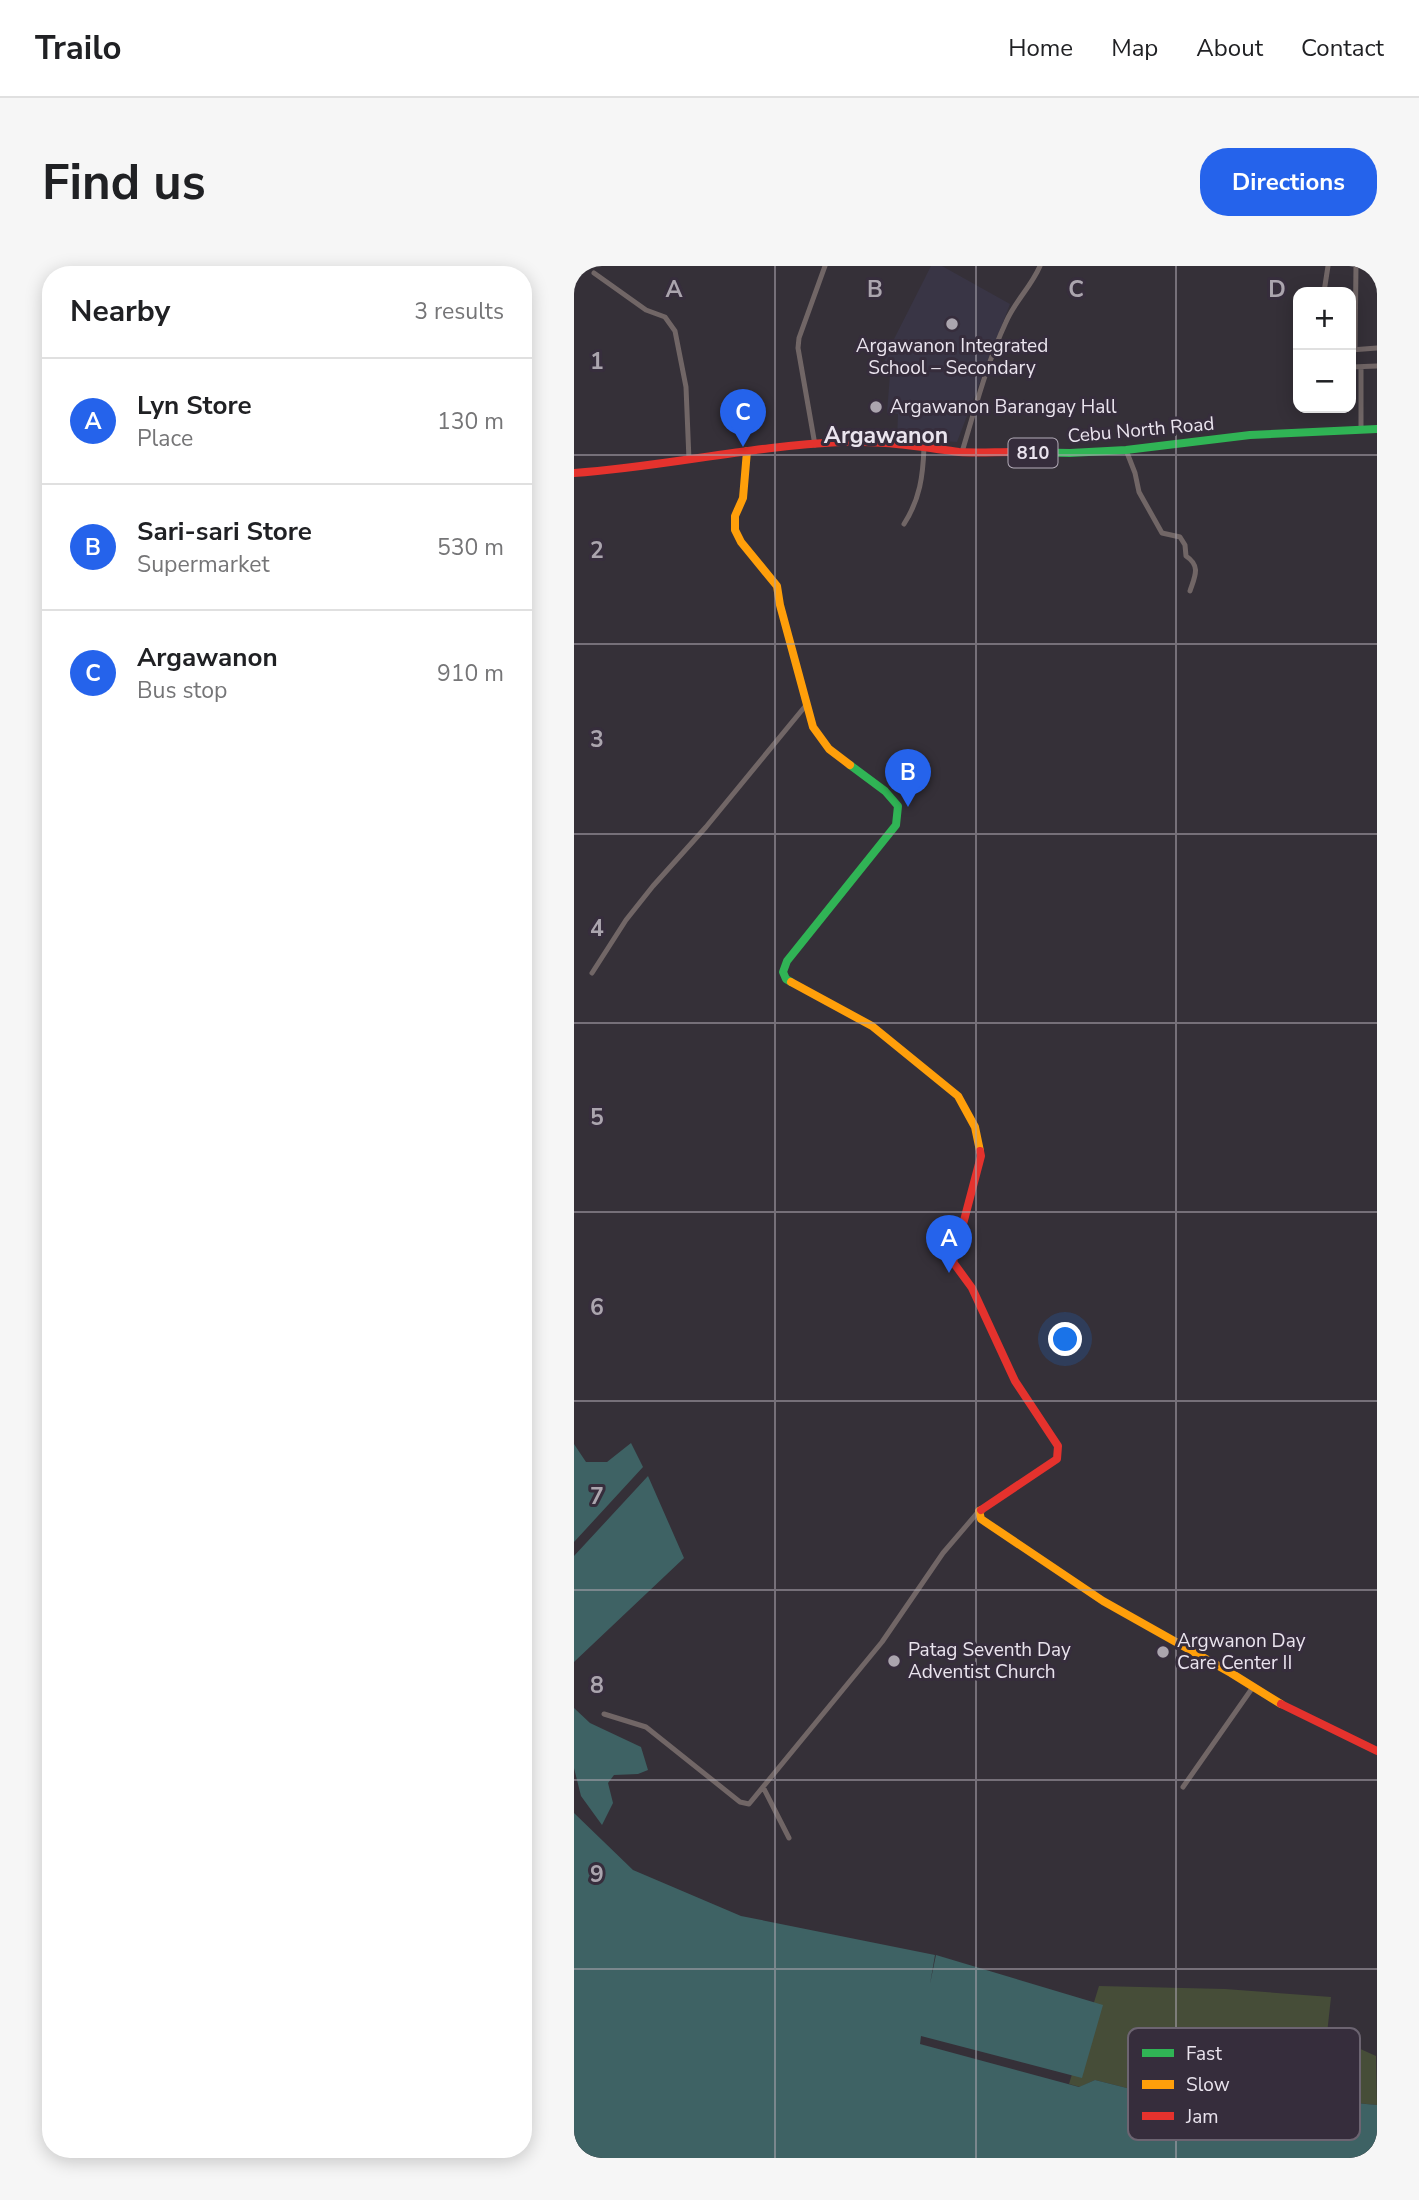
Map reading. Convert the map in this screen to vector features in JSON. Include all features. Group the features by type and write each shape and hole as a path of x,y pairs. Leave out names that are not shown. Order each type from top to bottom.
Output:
{"main road":[{"name":"Cebu North Road","path":"574,473 843,442 962,452 1070,453 1126,450 1250,435 1377,429"},
{"path":"747,451 743,498 735,516 735,530 741,542 777,586 813,727 829,749 885,791 898,806 896,825 786,961 783,972 786,979 872,1026 958,1096 975,1126 981,1156 953,1262 972,1288 1015,1381 1058,1446 1057,1459 979,1511 981,1519 1103,1601 1287,1709 1377,1751"}],"street":[{"path":"815,445 798,348 799,338 825,266"},
{"path":"962,452 1006,322 1016,303 1032,285 1040,266"},
{"path":"1324,287 1328,266"},
{"path":"1355,287 1356,266"},
{"path":"594,273 646,310 665,317 675,331 686,387 689,460"},
{"path":"1356,350 1377,348"},
{"path":"1356,367 1377,366"},
{"path":"1361,367 1361,430"},
{"path":"905,524 914,510 920,490 924,447"},
{"path":"1126,450 1146,507 1162,533 1181,537 1186,556 1196,564 1190,591"},
{"path":"592,974 626,920 653,886 706,827 807,705"},
{"path":"604,1714 646,1727 744,1805 749,1804 881,1642 943,1553 979,1511"},
{"path":"1183,1787 1253,1687"},
{"path":"763,1787 789,1838"}],"shaded area":[{"path":"931,266 942,266 1010,304 957,442 897,438 898,414 887,413 890,374 879,374"},
{"path":"631,1443 643,1467 574,1542 574,1444 586,1462 607,1462"},
{"path":"648,1476 684,1558 574,1662 574,1556"},
{"path":"574,1708 590,1723 641,1747 648,1770 638,1774 614,1775 608,1783 613,1803 602,1825 581,1796 574,1768"},
{"path":"574,1813 633,1870 741,1916 935,1955 930,1984 936,1955 1103,2005 1082,2078 921,2036 920,2044 1079,2087 1095,2080 1128,2088 1128,2140 1360,2140 1360,2103 1377,2105 1377,2158 574,2158"},
{"path":"1099,1986 1225,1989 1331,1997 1328,2028 1128,2028 1128,2088 1095,2080 1080,2087 1069,2084"},
{"path":"1360,2049 1376,2056 1377,2105 1360,2103"}],"traffic: fast":[{"path":"1013,452 1126,450 1250,435 1377,429"},
{"path":"791,982 783,972 787,961 896,825 898,806 885,791 850,765"}],"traffic: slow":[{"path":"747,451 743,498 735,516 735,530 741,542 777,586 813,727 829,749 850,765"},
{"path":"791,982 872,1026 958,1096 975,1127 980,1151"},
{"path":"981,1510 981,1519 1103,1601 1281,1704"}],"traffic: jam":[{"path":"574,473 841,442 885,443 959,452 1013,452"},
{"path":"980,1151 981,1156 953,1262 972,1288 1015,1381 1058,1446 1057,1459 981,1510"},
{"path":"1281,1704 1377,1751"}],"place":[{"name":"Argawanon Integrated School – Secondary","path":"952,324"},
{"name":"Argawanon Barangay Hall","path":"876,407"},
{"name":"Argawanon","path":"743,447"},
{"name":"Sari-sari Store","path":"908,807"},
{"name":"Lyn Store","path":"949,1273"},
{"name":"Argwanon Day Care Center II","path":"1163,1652"},
{"name":"Patag Seventh Day Adventist Church","path":"894,1661"}],"district":[{"name":"Argawanon","path":"886,435"}]}
